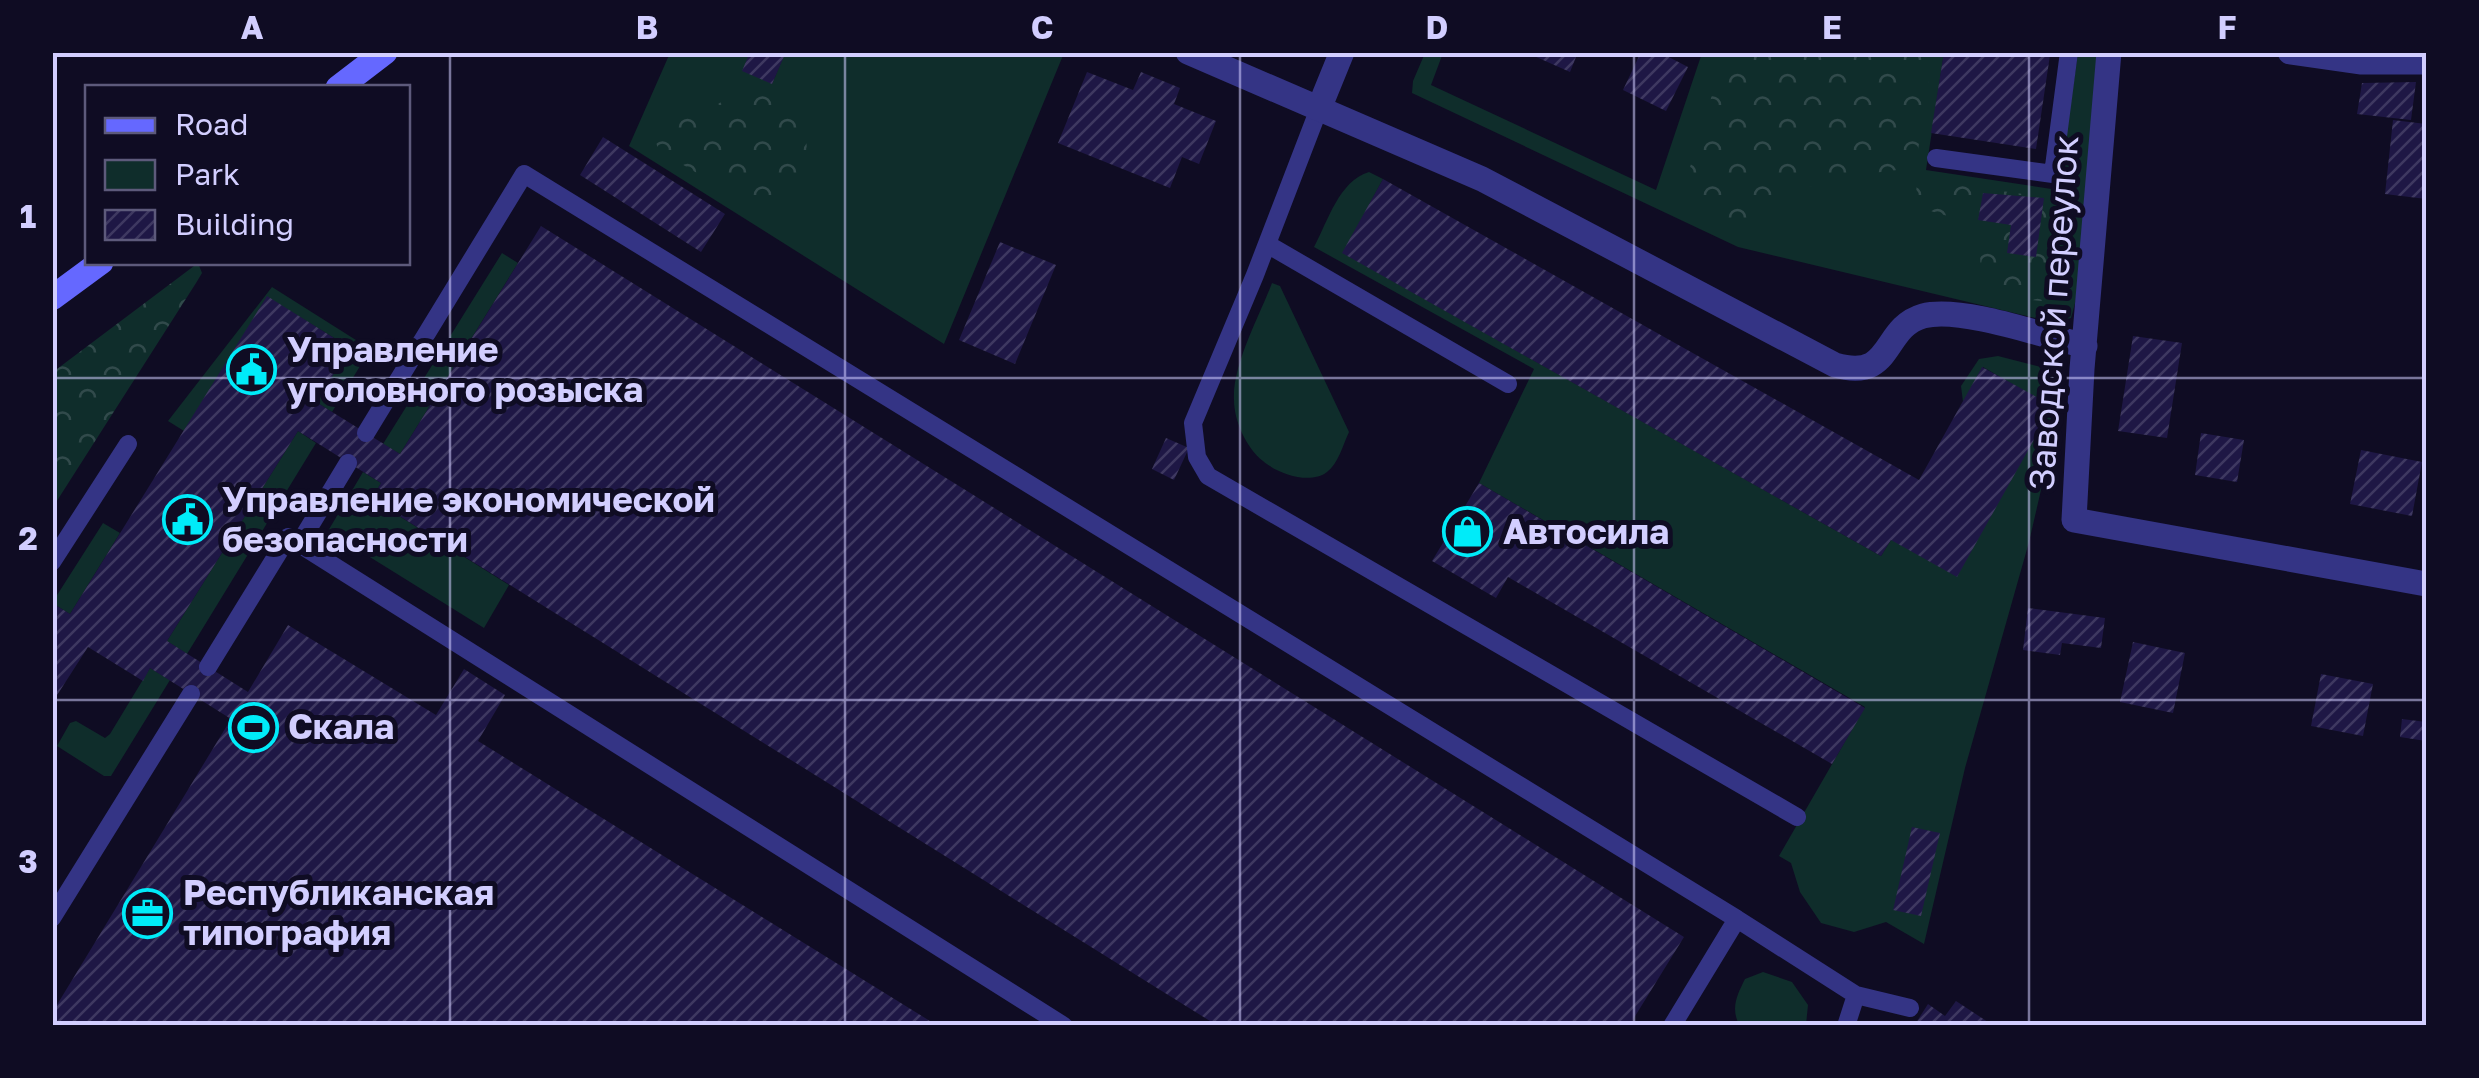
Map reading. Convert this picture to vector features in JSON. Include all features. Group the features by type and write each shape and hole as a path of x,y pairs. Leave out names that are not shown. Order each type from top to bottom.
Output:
{"main road":[{"path":"342,85 385,52"},
{"path":"52,298 96,265"}],"street":[{"path":"1188,52 1482,179 1836,366 1855,371 1866,369 1878,362 1909,322 1936,314 1977,319 2084,346"},
{"path":"1320,106 1342,52"},
{"name":"Заводской переулок","path":"2108,52 2074,520 2426,584"},
{"path":"2290,52 2360,62 2426,62"}],"lane":[{"path":"1936,158 2053,174 2069,52"},
{"path":"1320,106 1192,423 1197,457 1208,476 1797,816"},
{"path":"366,433 524,174 1856,994 1910,1008"},
{"path":"1267,244 1508,384"},
{"path":"52,562 128,444"},
{"path":"299,544 348,462"},
{"path":"208,667 288,536 1064,1026"},
{"path":"53,919 192,694"},
{"path":"1681,1022 1737,919"},
{"path":"1846,1026 1856,994"}],"green space":[{"path":"1725,52 1933,53 1916,163 1833,183 1787,186 1755,220 1732,220 1705,212 1684,187"},
{"path":"670,53 750,53 772,84 785,53 1064,53 944,344 629,146"},
{"path":"1425,53 1443,53 1431,85 1656,190 1702,53 1944,53 1926,170 2058,190 2078,53 2097,53 2077,296 2071,318 2052,322 1738,247 1412,93"},
{"path":"744,93 776,96 798,113 803,125 806,153 800,180 776,208 756,208 658,150 655,137 674,121"},
{"path":"1369,172 1383,179 1343,253 1881,556 1891,540 2052,407 1983,367 1963,402 1961,386 1979,359 1998,356 2045,368 2054,379 2059,412 2029,542 1965,768 1924,944 1886,922 1854,932 1821,923 1800,892 1791,863 1779,856 1865,707 1479,483 1534,369 1314,247 1342,193"},
{"path":"1917,181 2058,199 2062,203 2056,291 2041,301 2000,296 1981,277 1979,231 1966,222 1922,207 1916,195"},
{"path":"502,253 518,263 400,454 383,444"},
{"path":"199,265 202,273 53,507 53,372"},
{"path":"1272,283 1280,286 1349,432 1334,464 1312,478 1285,474 1269,466 1251,449 1236,416 1237,371"},
{"path":"272,287 367,347 368,353 332,412 316,402 349,347 267,297 184,431 168,421"},
{"path":"298,431 316,443 187,654 167,641"},
{"path":"363,472 381,483 372,499 509,585 484,628 328,531"},
{"path":"103,523 120,533 70,614 52,603"},
{"path":"150,668 170,680 111,776 104,776 57,746 70,723 76,721 105,738 110,734"},
{"path":"1763,972 1792,982 1808,1005 1806,1025 1740,1026 1735,1008 1739,991 1745,979"}],"building":[{"path":"750,52 786,52 772,84 742,71"},
{"path":"1525,52 1578,52 1570,72"},
{"path":"1641,52 1659,52 1688,67 1666,111 1623,90"},
{"path":"1944,52 2050,55 2036,149 1931,133"},
{"path":"1087,72 1133,90 1141,72 1180,88 1174,104 1216,121 1199,164 1182,157 1170,188 1058,143"},
{"path":"2416,82 2411,120 2357,114 2362,83"},
{"path":"2393,120 2426,124 2426,199 2385,194"},
{"path":"603,137 725,214 701,252 580,175"},
{"path":"1383,179 1919,480 1982,367 2053,406 1957,577 1891,540 1881,556 1342,253"},
{"path":"1983,193 2044,198 2036,257 2007,253 2011,225 1978,220"},
{"path":"541,226 1684,937 1629,1026 1218,1026 372,499 381,483 298,431 167,641 248,692 288,625 436,715 464,669 505,695 478,741 938,1026 52,1026 52,1013 231,719 150,668 143,681 88,647 52,703 52,603 70,614 267,296 350,348 316,402 400,454"},
{"path":"1000,242 1056,265 1015,364 959,340"},
{"path":"2133,336 2182,343 2167,438 2118,431"},
{"path":"2201,433 2244,440 2237,482 2195,475"},
{"path":"1166,438 1189,448 1174,480 1152,469"},
{"path":"2361,450 2422,462 2412,516 2350,504"},
{"path":"1479,483 1865,708 1832,764 1508,577 1496,598 1432,561"},
{"path":"2028,608 2105,618 2101,648 2062,643 2060,655 2023,650"},
{"path":"2133,642 2185,653 2173,713 2120,702"},
{"path":"2321,674 2373,684 2363,736 2311,726"},
{"path":"2402,719 2426,722 2426,741 2400,737"},
{"path":"1912,827 1940,833 1921,916 1893,910"},
{"path":"1956,1001 1994,1026 1914,1026 1928,1004 1945,1016"}],"place":[{"name":"Управление уголовного розыска","path":"252,370"},
{"name":"Управление экономической безопасности","path":"187,520"},
{"name":"Автосила","path":"1468,532"},
{"name":"Скала","path":"253,727"},
{"name":"Республиканская типография","path":"148,913"}]}
